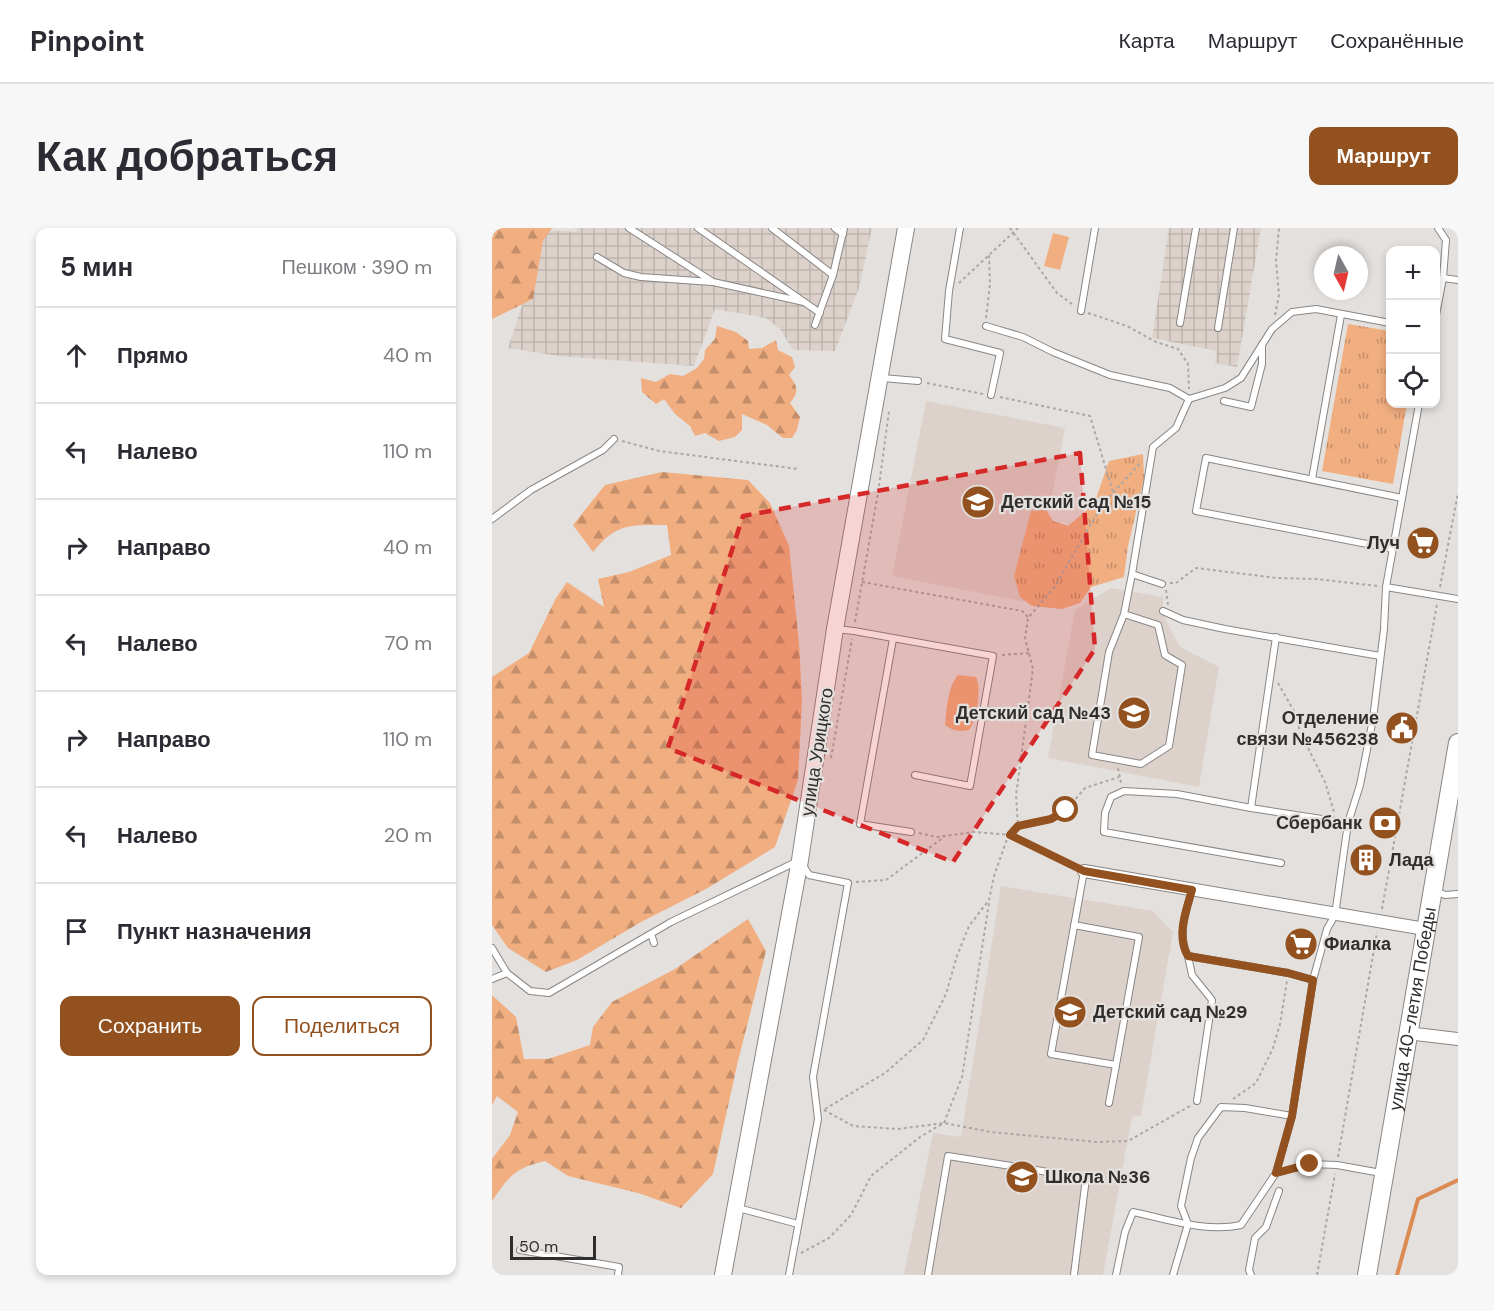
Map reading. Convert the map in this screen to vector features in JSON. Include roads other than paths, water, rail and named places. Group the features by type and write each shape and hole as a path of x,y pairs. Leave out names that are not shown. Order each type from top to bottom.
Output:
{"main road":[{"name":"улица 40-летия Победы","path":"1367,1275 1458,743"}],"street":[{"name":"улица Урицкого","path":"723,1275 800,860 835,629 906,228"},
{"path":"1084,871 1425,929"},
{"path":"1407,1033 1458,1039"}],"lane":[{"path":"629,228 713,282"},
{"path":"698,228 820,313"},
{"path":"772,228 833,275"},
{"path":"815,325 833,275 844,231 835,228"},
{"path":"960,228 949,291 945,339 1000,353 992,396"},
{"path":"1081,311 1095,228"},
{"path":"1180,323 1196,228"},
{"path":"1218,328 1234,228"},
{"path":"1438,228 1446,240 1439,300"},
{"path":"597,257 624,273 641,277 713,282 804,302"},
{"path":"1443,278 1458,280"},
{"path":"986,326 1023,337 1110,375 1170,388 1189,399 1226,388 1241,378 1272,329 1292,312 1316,309 1386,322"},
{"path":"1312,479 1341,315"},
{"path":"1224,401 1251,407 1262,364 1262,345"},
{"path":"879,377 918,381"},
{"path":"1124,614 1158,625 1165,655 1182,665 1169,746 1141,764 1092,755 1109,652 1124,614 1132,574 1153,447 1176,428 1189,399"},
{"path":"1116,1275 1125,1232 1133,1212 1188,1224 1227,1228 1241,1225 1276,1173 1292,1116 1313,980 1327,929 1335,915 1348,823 1360,784 1373,719 1386,587 1418,408"},
{"path":"492,519 531,490 603,450 614,439"},
{"path":"1393,549 1196,511 1206,458 1402,498"},
{"path":"1132,574 1162,585"},
{"path":"1386,587 1458,599"},
{"path":"1166,612 1183,620 1225,629 1380,656"},
{"path":"835,629 993,656 970,786 915,775"},
{"path":"1251,808 1276,637"},
{"path":"893,639 860,824 911,832"},
{"path":"1281,863 1104,832 1105,813 1111,797 1124,791 1177,794 1348,823"},
{"path":"492,948 507,973 530,991 549,993 651,934 800,860 810,875 848,883 813,1077 818,1119 789,1275"},
{"path":"1084,871 1052,1054 1116,1065"},
{"path":"1192,890 1183,919 1184,948 1192,975 1212,1000 1197,1101"},
{"path":"1433,890 1445,895 1458,894"},
{"path":"1074,925 1139,937 1109,1103"},
{"path":"651,934 654,943"},
{"path":"1188,956 1288,973 1313,980"},
{"path":"492,979 507,973"},
{"path":"1173,1275 1188,1224 1181,1206 1191,1158 1198,1138 1221,1107 1245,1108 1292,1116"},
{"path":"928,1275 948,1156 1086,1178 1074,1275"},
{"path":"1276,1173 1310,1164 1337,1165 1385,1174"},
{"path":"1251,1275 1249,1270 1255,1238 1266,1227 1279,1191"},
{"path":"736,1207 798,1224"},
{"path":"520,1250 619,1267 618,1275"}],"waterway":[{"path":"1397,1275 1418,1199 1458,1180"}],"place":[{"name":"Детский сад №15","path":"978,502"},
{"name":"Луч","path":"1423,543"},
{"name":"Детский сад №43","path":"1134,713"},
{"name":"Отделение связи №456238","path":"1402,728"},
{"name":"Сбербанк","path":"1385,823"},
{"name":"Лада","path":"1366,860"},
{"name":"Фиалка","path":"1301,944"},
{"name":"Детский сад №29","path":"1070,1012"},
{"name":"Школа №36","path":"1022,1177"}]}
